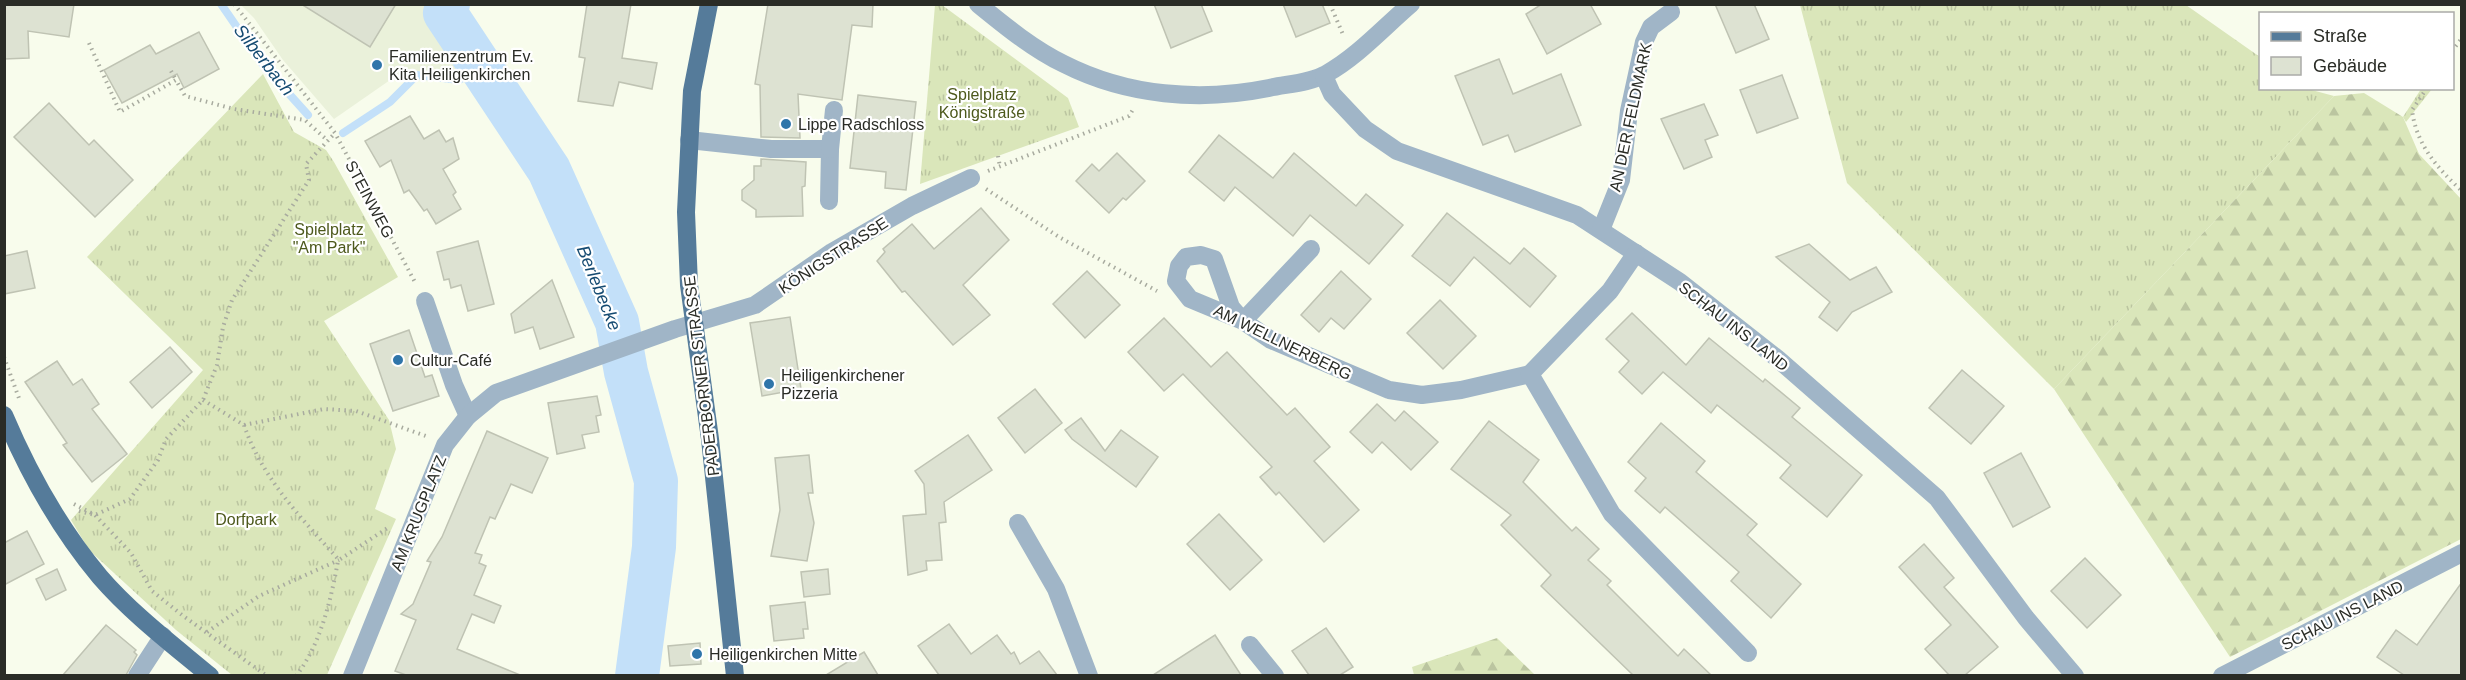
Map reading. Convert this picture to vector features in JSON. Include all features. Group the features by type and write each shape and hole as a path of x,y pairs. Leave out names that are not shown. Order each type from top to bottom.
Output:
{"main road":[{"name":"PADERBORNER STRASSE","path":"708,4 692,91 686,212 692,325 710,440 735,675"},
{"path":"4,415 31,476 53,515 101,578 163,636 210,675"}],"street":[{"path":"978,4 1015,33 1064,64 1115,84 1173,96 1236,93 1324,76 1411,4"},
{"name":"AN DER FELDMARK","path":"1601,230 1621,180 1629,111 1644,42 1651,27 1671,12"},
{"name":"SCHAU INS LAND","path":"1324,76 1332,94 1365,129 1397,151 1577,215 1680,282 1778,359 1937,498 2026,618 2075,675"},
{"path":"829,201 830,149 834,110"},
{"path":"689,140 771,149 830,149"},
{"name":"KÖNIGSTRASSE","path":"692,325 754,305 832,252 912,206 971,178"},
{"path":"1180,289 1176,281 1176,274 1186,257 1201,255 1214,259 1230,307 1243,321 1311,249"},
{"path":"1636,253 1610,291 1530,374 1612,514 1748,653"},
{"name":"AM WELLNERBERG","path":"1180,289 1190,299 1243,321 1271,340 1389,390 1422,395 1461,390 1530,374"},
{"path":"425,301 454,385 468,416"},
{"name":"AM KRUGPLATZ","path":"352,675 445,445 468,416 496,393 692,325"},
{"path":"1018,523 1056,589 1089,675"},
{"name":"SCHAU INS LAND","path":"2222,675 2462,553"},
{"path":"137,675 163,636"},
{"path":"1250,645 1275,675"}],"path":[{"name":"STEINWEG","path":"234,4 335,133 425,301"},
{"path":"1330,4 1352,55"},
{"path":"89,43 120,111 176,80"},
{"path":"171,71 185,96 234,109 305,120 327,141"},
{"path":"971,178 1129,116 1146,90"},
{"path":"2426,90 2412,110 2414,129 2425,150 2462,191"},
{"path":"267,675 152,591 131,553 95,515 130,499 158,460 166,439 203,400 218,365 223,327 232,300 309,180 306,164 335,133"},
{"path":"998,156 999,167"},
{"path":"971,178 1034,222 1144,286 1159,292 1180,289"},
{"path":"203,400 244,424 324,409 356,411 418,432 445,445"},
{"path":"244,424 252,449 288,503 339,560"},
{"path":"207,632 259,596 339,560 388,527 410,534"},
{"path":"296,675 304,666 322,624 332,594 339,560"}],"shaded area":[{"name":"Familienzentrum Ev. Kita Heiligenkirchen","path":"241,5 442,5 449,41 466,62 466,74 455,77 420,71 393,78 334,119 283,60 254,18"}],"green space":[{"name":"Spielplatz Königstraße","path":"935,5 942,5 1068,98 1079,127 920,184"},
{"path":"1800,5 2186,5 2259,56 2259,90 2312,90 2334,96 2054,389 1847,183"},
{"name":"Dorfpark","path":"263,74 294,132 326,150 334,162 398,277 324,321 389,420 396,449 375,509 396,519 327,675 232,675 176,630 89,550 71,520 203,370 87,257"},
{"path":"2420,90 2431,90 2406,122 2403,117"},
{"path":"2364,93 2403,117 2419,154 2461,199 2461,539 2230,657 2054,389 2334,96"},
{"path":"1497,638 1535,675 1414,675 1412,667"}],"building":[{"path":"4,4 74,4 69,37 28,31 29,58 4,59"},
{"path":"301,4 396,4 370,47"},
{"path":"587,4 631,4 622,58 657,63 652,89 619,82 613,106 578,101 585,58 579,57"},
{"path":"768,4 873,4 872,27 852,25 842,100 798,94 800,138 761,137 760,85 755,84"},
{"path":"1154,4 1201,4 1212,31 1171,48"},
{"path":"1283,4 1322,4 1330,23 1296,37"},
{"path":"1542,4 1590,4 1601,24 1547,54 1526,14"},
{"path":"1715,4 1754,4 1769,39 1736,53"},
{"path":"199,32 219,69 184,88 177,74 122,103 104,70 150,45 156,54"},
{"path":"1499,59 1513,94 1561,74 1581,125 1515,152 1508,135 1483,145 1455,76"},
{"path":"1782,75 1798,118 1757,133 1740,90"},
{"path":"858,95 916,102 906,190 885,188 886,172 850,168"},
{"path":"49,103 89,145 94,140 133,180 95,217 14,137"},
{"path":"1704,104 1718,135 1705,140 1712,157 1684,169 1661,119"},
{"path":"410,116 424,139 439,130 446,142 453,138 459,159 443,169 456,192 453,195 461,209 436,224 427,209 424,211 409,190 404,193 391,160 380,167 365,141"},
{"path":"1219,135 1273,178 1294,153 1356,206 1366,194 1403,225 1369,264 1310,215 1293,236 1235,187 1224,201 1189,172"},
{"path":"1117,153 1145,181 1126,200 1123,198 1109,213 1076,181 1092,164 1099,171"},
{"path":"761,159 806,162 805,186 802,187 803,216 756,217 756,210 742,200 742,190 754,180 754,166 761,166"},
{"path":"981,208 1009,240 963,285 990,315 953,345 905,291 902,292 877,261 885,252 883,249 912,224 934,249"},
{"path":"1447,213 1510,264 1524,248 1556,276 1530,307 1474,257 1450,286 1412,256"},
{"path":"478,241 494,304 468,311 461,285 451,288 449,279 444,280 437,252"},
{"path":"1809,244 1850,280 1876,267 1892,292 1852,312 1837,331 1819,317 1830,302 1776,257"},
{"path":"27,251 35,288 4,294 4,256"},
{"path":"1087,271 1120,305 1085,338 1053,304"},
{"path":"1341,271 1371,299 1344,329 1331,318 1319,332 1301,315"},
{"path":"552,280 574,337 540,349 533,327 515,333 511,314"},
{"path":"1440,300 1476,336 1443,369 1407,333"},
{"path":"1632,313 1686,365 1709,338 1763,382 1765,379 1800,408 1792,417 1862,475 1827,517 1780,478 1791,465 1717,405 1711,413 1663,372 1642,394 1619,372 1629,361 1606,339"},
{"path":"790,317 801,389 762,396 750,323"},
{"path":"1164,318 1211,367 1227,352 1287,415 1295,408 1330,447 1314,461 1359,510 1324,542 1279,492 1276,495 1260,477 1272,467 1183,374 1164,391 1128,352"},
{"name":"Cultur-Café","path":"409,330 425,377 432,375 439,396 393,411 370,344"},
{"path":"170,347 192,372 152,408 130,382"},
{"path":"57,361 73,385 82,379 99,404 92,409 127,454 92,482 63,445 67,443 25,382"},
{"path":"1962,370 2004,406 1971,444 1929,408"},
{"path":"1035,389 1062,423 1025,453 998,418"},
{"path":"597,396 601,415 596,416 599,432 582,435 585,448 557,454 548,403"},
{"path":"1377,404 1395,421 1404,411 1438,442 1411,470 1382,442 1372,453 1350,432"},
{"path":"1081,418 1105,451 1121,430 1158,457 1136,487 1072,439 1065,430"},
{"path":"1489,421 1539,460 1523,482 1572,531 1576,527 1599,549 1588,560 1611,581 1607,585 1678,656 1684,649 1711,675 1633,675 1541,586 1551,575 1501,525 1511,515 1451,469"},
{"path":"1661,423 1705,461 1696,472 1757,524 1747,535 1801,584 1771,618 1731,581 1739,572 1665,507 1660,513 1635,491 1646,478 1628,462"},
{"path":"487,431 548,458 532,493 511,484 495,519 490,517 475,553 482,555 479,563 486,566 474,595 501,606 494,623 472,614 457,649 520,675 406,675 395,671 416,620 401,614 413,604 431,562 427,561 442,537"},
{"path":"968,435 992,470 944,502 946,522 939,523 942,560 926,561 927,570 908,575 903,516 926,514 924,484 915,471"},
{"path":"2021,453 2050,507 2013,527 1984,473"},
{"path":"809,455 813,493 808,493 814,523 807,561 771,556 780,510 775,458"},
{"path":"1219,514 1262,560 1230,590 1187,544"},
{"path":"27,531 44,564 4,585 4,543"},
{"path":"1924,544 1954,578 1944,587 1998,647 1965,675 1949,675 1925,649 1951,625 1899,567"},
{"path":"2085,558 2121,595 2087,628 2051,591"},
{"path":"57,569 66,590 46,600 36,579"},
{"path":"828,569 830,594 804,597 801,572"},
{"path":"2462,582 2462,675 2404,675 2377,657 2396,630 2417,645"},
{"path":"805,602 808,629 803,629 804,638 774,641 770,606"},
{"path":"949,624 971,654 997,635 1011,654 1014,652 1020,664 1039,651 1057,675 939,675 918,646"},
{"path":"106,625 136,650 134,652 137,655 126,675 63,675"},
{"path":"1326,628 1353,667 1340,675 1309,675 1292,651"},
{"path":"1215,635 1241,675 1153,675"},
{"path":"700,643 701,664 670,666 668,646"},
{"path":"864,652 878,675 826,675"}],"waterway":[{"name":"Silberbach","path":"221,4 263,65 308,115"},
{"name":"Berlebecke","path":"448,4 445,13 549,170 617,322 626,372 656,481 654,547 637,676"},
{"name":"Silberbach","path":"343,133 390,102 417,75 459,80 483,68"}],"place":[{"name":"Familienzentrum Ev. Kita Heiligenkirchen","path":"377,65"},
{"name":"Lippe Radschloss","path":"786,124"},
{"name":"Cultur-Café","path":"398,360"},
{"name":"Heiligenkirchener Pizzeria","path":"769,384"},
{"name":"Heiligenkirchen Mitte","path":"697,654"}],"park label":[{"name":"Spielplatz \"Am Park\"","path":"329,238"}]}
